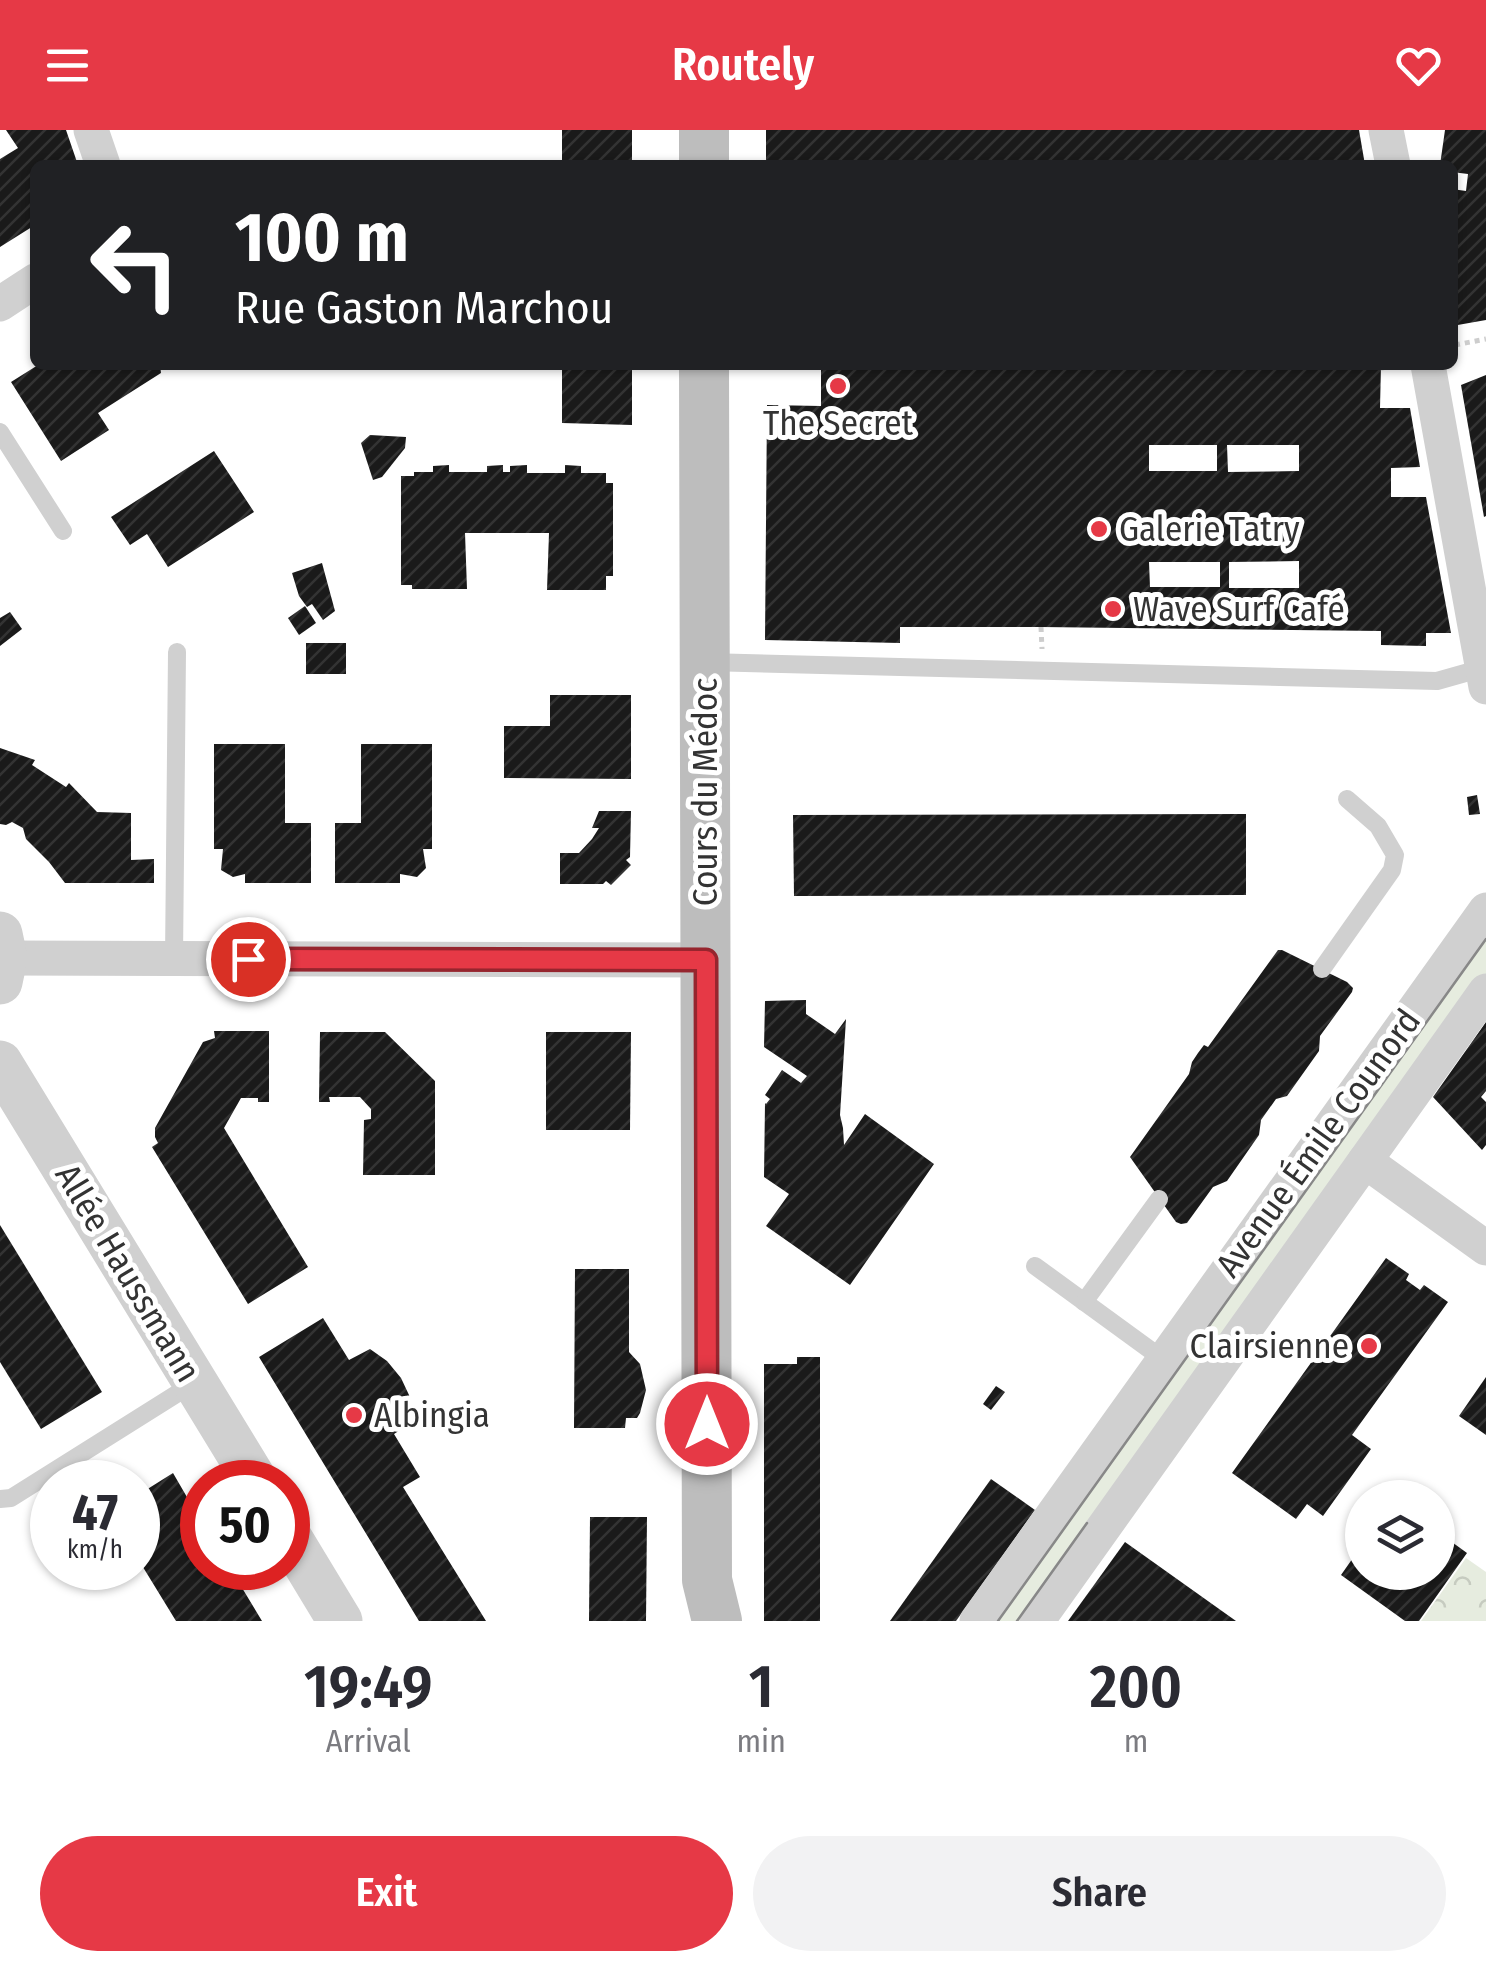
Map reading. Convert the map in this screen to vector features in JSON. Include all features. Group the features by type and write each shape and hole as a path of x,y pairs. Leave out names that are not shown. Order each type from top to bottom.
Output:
{"main road":[{"path":"704,130 704,160"},
{"name":"Cours du Médoc","path":"704,370 707,1607"}],"street":[{"path":"91,130 101,160"},
{"path":"1386,130 1392,160"},
{"path":"0,304 30,284"},
{"path":"1429,370 1484,677"},
{"name":"Avenue Émile Counord","path":"977,1621 1486,910"},
{"path":"2,958 706,960"},
{"name":"Avenue Émile Counord","path":"1037,1621 1486,990"},
{"name":"Allée Haussmann","path":"0,1063 242,1460"},
{"path":"1364,1161 1486,1248"},
{"path":"310,1571 340,1621"}],"lane":[{"path":"0,432 63,532"},
{"path":"174,959 177,652"},
{"path":"705,662 1437,681 1484,677"},
{"path":"1322,969 1392,870 1395,855 1378,826 1347,800"},
{"path":"1084,1302 1159,1200"},
{"path":"1035,1266 1164,1360"},
{"path":"0,1499 11,1498 195,1383"}],"path":[{"path":"1458,344 1486,338"}],"green space":[{"path":"1486,927 1486,975 1025,1621 990,1621"},
{"path":"1466,1558 1486,1572 1486,1621 1421,1621 1443,1590 1455,1590 1455,1573"}],"building":[{"path":"6,130 66,130 76,160 30,160 30,228 0,247 0,159 18,148"},
{"path":"562,130 632,130 632,160 562,160"},
{"path":"766,130 1359,130 1364,160 766,160"},
{"path":"1445,130 1486,130 1486,320 1458,325 1458,190 1466,191 1468,174 1458,173 1458,160 1441,160"},
{"path":"30,370 161,373 98,413 109,430 61,461 11,382"},
{"path":"562,370 632,370 632,425 562,423"},
{"name":"Galerie Tatry","path":"821,370 1381,370 1380,408 1410,408 1420,467 1391,468 1391,497 1426,497 1451,633 1426,633 1426,646 1381,645 1381,631 1041,627 900,627 900,643 765,640 767,405 821,406","holes":["1149,445 1217,445 1217,471 1149,471","1227,445 1299,445 1299,471 1228,472","1299,561 1299,588 1229,588 1229,562","1149,562 1220,562 1220,587 1150,587"]},
{"path":"1486,375 1486,516 1484,517 1461,385"},
{"path":"370,435 406,437 405,448 382,477 373,480 361,443"},
{"path":"214,451 254,512 168,567 147,534 130,545 111,517"},
{"path":"449,465 449,472 487,472 487,466 503,465 503,472 510,472 510,466 527,465 527,473 565,473 565,465 581,466 581,473 606,473 606,483 613,483 613,576 606,576 606,590 547,590 549,533 465,533 467,589 412,589 412,585 401,585 401,476 433,472 433,466"},
{"path":"322,563 335,611 323,620 312,604 307,607 299,596 292,573"},
{"path":"305,606 316,623 299,635 288,618"},
{"path":"10,612 22,629 0,646 0,618"},
{"path":"306,643 346,643 346,674 306,674"},
{"path":"550,695 631,695 631,779 504,778 504,726 550,726"},
{"path":"214,744 285,744 285,823 311,823 311,883 245,883 245,874 233,877 221,870 223,849 214,849"},
{"path":"361,744 432,744 432,849 423,849 426,868 417,877 400,874 400,883 335,883 335,823 361,823"},
{"path":"0,748 35,760 32,765 66,787 69,783 97,812 131,813 131,860 154,859 154,883 65,883 26,839 23,828 12,822 0,824"},
{"path":"1477,795 1480,814 1469,815 1467,797"},
{"path":"599,811 631,811 630,857 626,860 631,865 611,885 606,881 560,884 560,853 579,853 592,839 599,828 592,828"},
{"path":"1246,814 1246,895 794,896 793,815"},
{"path":"1278,950 1347,982 1352,992 1320,1036 1319,1051 1287,1096 1276,1099 1261,1120 1259,1135 1227,1181 1213,1187 1187,1223 1181,1224 1130,1157 1189,1074 1198,1053 1204,1045 1208,1047"},
{"path":"806,1000 806,1014 835,1034 846,1019 840,1115 844,1145 865,1114 934,1164 850,1285 766,1226 789,1194 764,1177 765,1103 770,1099 765,1095 782,1070 801,1083 807,1076 764,1047 765,1001"},
{"path":"1486,1022 1486,1091 1481,1097 1486,1102 1486,1145 1482,1150 1433,1097"},
{"path":"214,1031 269,1031 269,1102 241,1098 224,1128 308,1267 248,1304 152,1147 158,1143 155,1128 203,1042 215,1038"},
{"path":"320,1032 385,1032 435,1081 435,1175 363,1175 364,1120 371,1119 371,1109 360,1097 329,1097 330,1102 319,1102"},
{"path":"546,1032 631,1032 630,1130 546,1130"},
{"path":"0,1225 102,1392 41,1429 0,1362"},
{"name":"Clairsienne","path":"1386,1258 1409,1274 1406,1280 1420,1290 1424,1285 1448,1302 1352,1435 1371,1449 1345,1480 1323,1516 1307,1504 1296,1519 1232,1473"},
{"path":"575,1269 629,1269 629,1352 640,1364 646,1390 640,1413 637,1418 626,1418 625,1428 574,1428"},
{"name":"Albingia","path":"323,1318 349,1360 370,1349 401,1378 414,1421 394,1434 420,1477 403,1487 486,1621 419,1621 259,1357"},
{"path":"797,1357 820,1357 820,1621 764,1621 764,1364 797,1364"},
{"path":"1486,1377 1486,1435 1459,1416"},
{"path":"996,1386 1005,1392 991,1410 983,1404"},
{"path":"173,1473 180,1485 180,1590 243,1590 262,1621 176,1621 157,1590 160,1481"},
{"path":"991,1479 1035,1510 956,1621 890,1621"},
{"path":"590,1517 647,1517 646,1621 589,1621"},
{"path":"1125,1542 1236,1621 1068,1621"},
{"path":"1455,1544 1467,1553 1455,1570"},
{"path":"1362,1590 1441,1590 1419,1621 1405,1621"}],"tram line":[{"path":"998,1621 1486,939"},
{"path":"1017,1621 1087,1523"}],"place":[{"name":"The Secret","path":"838,386"},
{"name":"Galerie Tatry","path":"1099,529"},
{"name":"Wave Surf Café","path":"1113,609"},
{"name":"Clairsienne","path":"1369,1346"},
{"name":"Albingia","path":"354,1415"}],"route":[{"path":"248,959 706,960 707,1424"}]}
